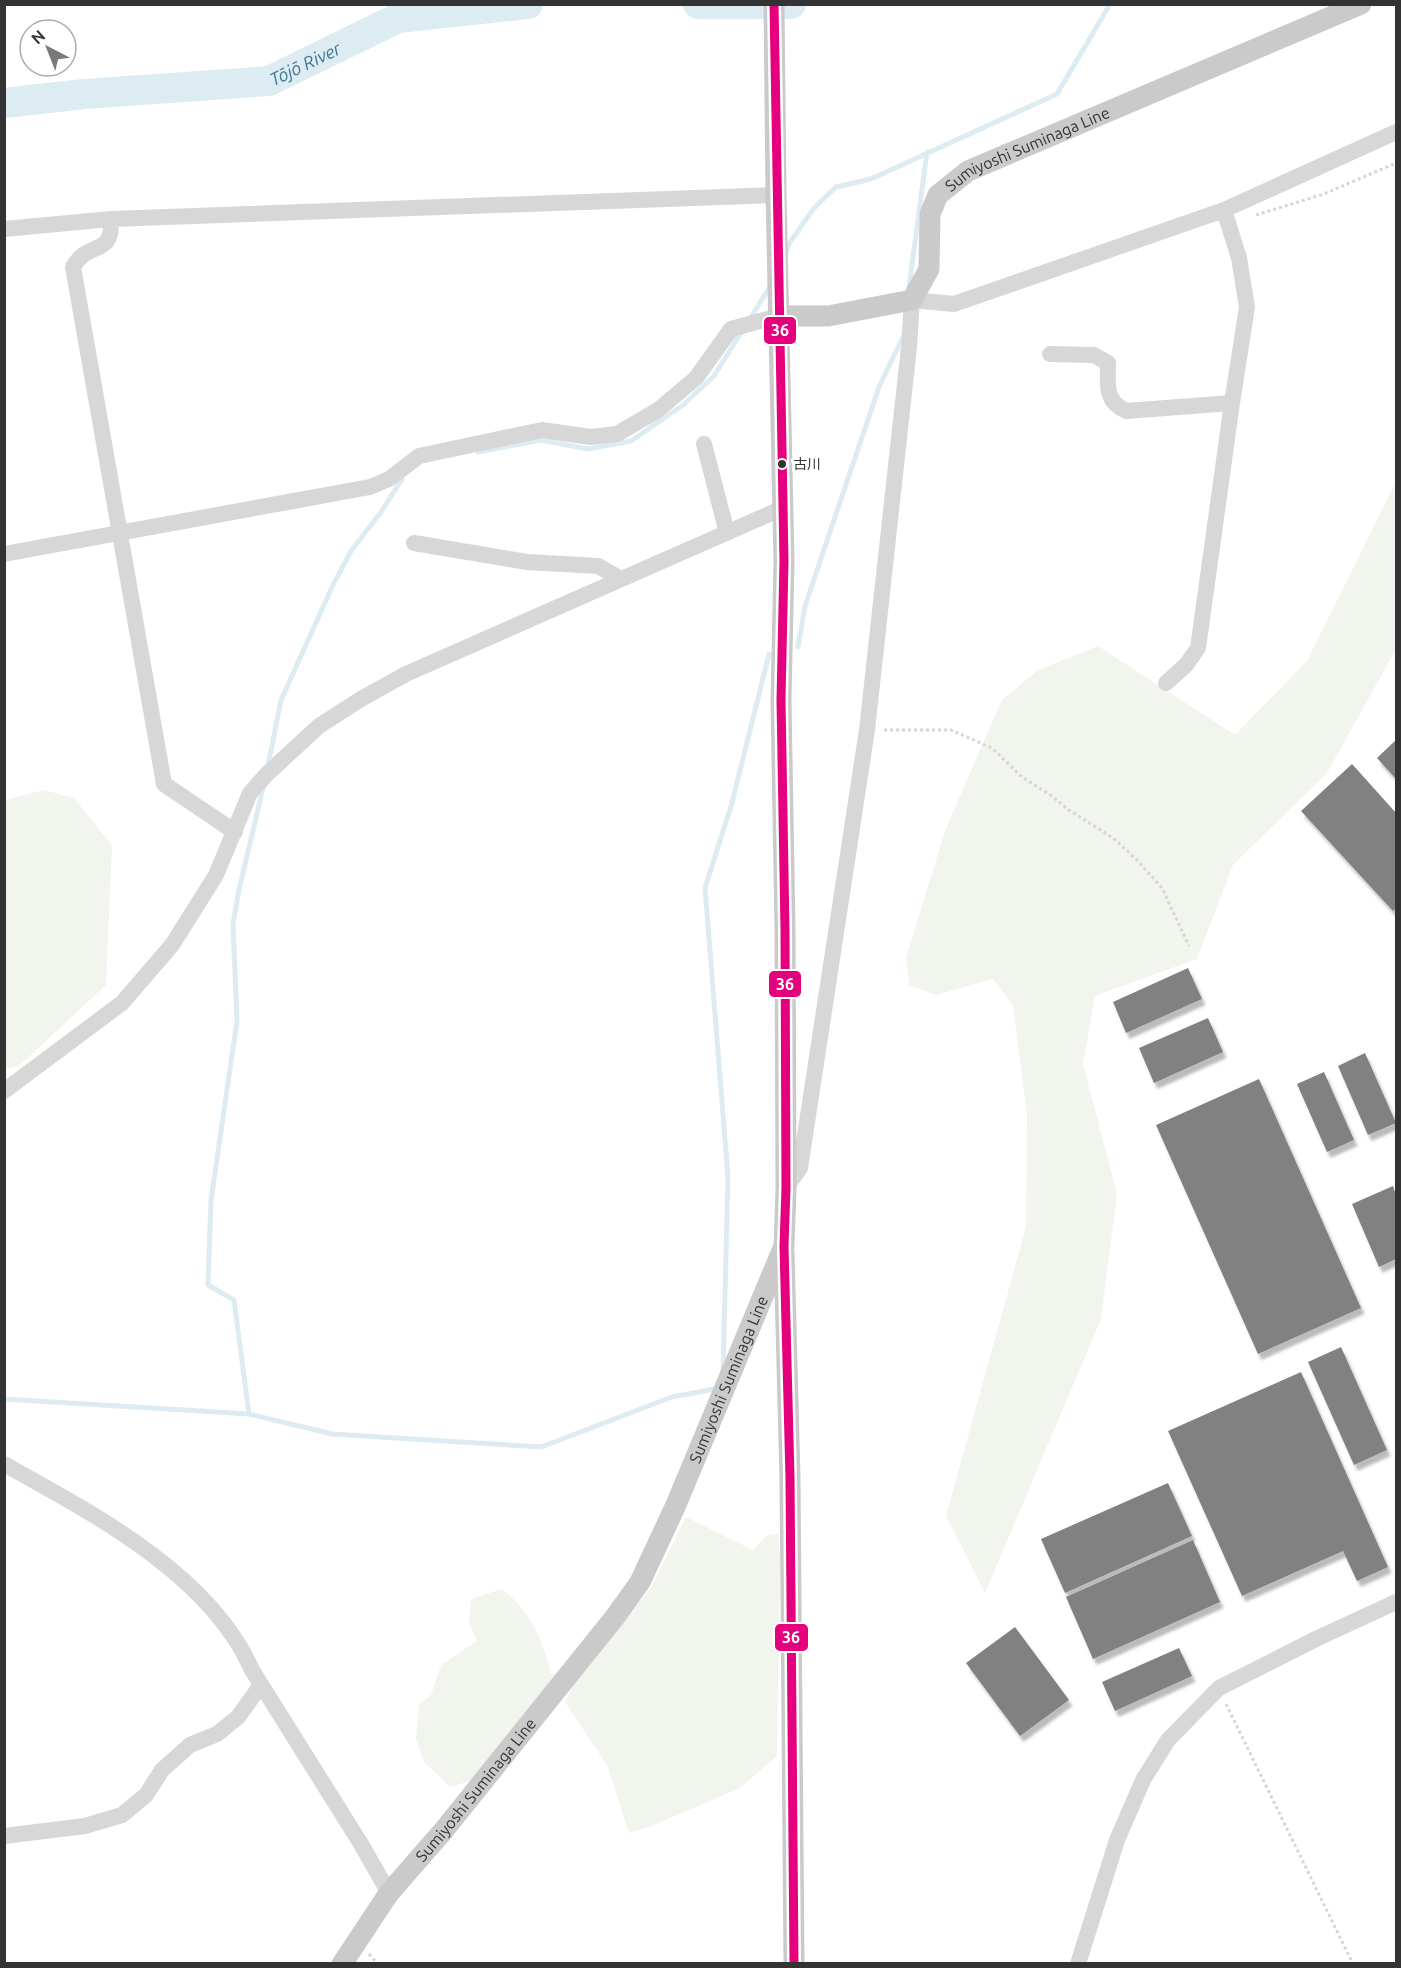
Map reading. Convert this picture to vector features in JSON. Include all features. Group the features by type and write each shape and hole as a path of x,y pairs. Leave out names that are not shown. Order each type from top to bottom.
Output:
{"main road":[{"name":"Sumiyoshi Suminaga Line","path":"342,1964 389,1893 444,1830 615,1617 640,1582 675,1507 784,1246 786,1188 785,929 781,700 784,561 774,4"},
{"name":"Sumiyoshi Suminaga Line","path":"912,300 929,269 930,214 938,195 968,171 1361,4"},
{"path":"778,316 828,316 912,300"},
{"path":"784,1246 790,1478 794,1964"}],"street":[{"path":"786,1188 800,1168 867,730 909,346 912,300 954,304 1226,217 1396,132"},
{"path":"4,229 111,219 776,195"},
{"path":"1166,683 1186,665 1198,648 1247,307 1239,258 1226,217"},
{"path":"111,219 112,233 106,243 79,256 73,267 164,784 235,831"},
{"path":"4,554 370,487 389,479 419,456 542,430 591,437 617,434 658,410 696,378 731,329 778,316"},
{"path":"1050,354 1094,355 1108,363 1108,395 1116,406 1126,411 1232,403"},
{"path":"704,444 728,533"},
{"path":"4,1091 122,1003 172,945 216,875 250,793 319,726 352,704 406,674 783,508"},
{"path":"414,543 527,562 598,566 621,579"},
{"path":"4,1464 101,1519 148,1550 199,1595 246,1657 389,1893"},
{"path":"1078,1964 1118,1840 1143,1780 1168,1740 1219,1688 1396,1602"},
{"path":"4,1836 85,1826 122,1815 146,1796 162,1770 190,1745 216,1734 238,1716 261,1685"}],"path":[{"path":"1226,217 1324,194 1396,163"},
{"path":"867,730 951,730 992,748 1022,777 1113,838 1137,860 1162,888 1189,946"},
{"path":"1219,1688 1353,1964"}],"shaded area":[{"path":"1396,482 1396,649 1327,773 1233,865 1197,959 1095,996 1083,1064 1117,1194 1101,1319 985,1593 946,1516 1026,1227 1027,1114 1013,1006 993,979 936,995 909,985 906,958 946,828 1002,700 1038,670 1098,646 1235,735 1307,661"},
{"path":"44,790 74,798 112,845 106,985 19,1066 5,1069 5,800"},
{"path":"686,1517 753,1550 767,1535 778,1534 780,1557 777,1756 740,1788 649,1827 629,1833 608,1767 565,1702 576,1680 651,1588"},
{"path":"502,1589 528,1616 544,1648 551,1673 558,1675 473,1780 450,1787 424,1762 416,1739 419,1705 431,1695 441,1665 477,1641 469,1622 471,1599"}],"building":[{"path":"1396,740 1396,779 1377,758"},
{"path":"1352,764 1396,813 1396,908 1393,911 1301,811"},
{"path":"1188,968 1202,999 1126,1033 1113,1002"},
{"path":"1208,1018 1223,1052 1154,1083 1139,1048"},
{"path":"1365,1053 1396,1123 1368,1135 1338,1066"},
{"path":"1324,1072 1354,1140 1327,1152 1297,1084"},
{"path":"1259,1079 1361,1308 1258,1354 1156,1125"},
{"path":"1393,1186 1396,1195 1396,1259 1379,1267 1352,1204"},
{"path":"1341,1347 1387,1450 1354,1465 1308,1362"},
{"path":"1301,1372 1388,1567 1357,1581 1343,1551 1242,1596 1168,1431"},
{"path":"1168,1483 1192,1536 1065,1593 1041,1539"},
{"path":"1193,1540 1220,1602 1093,1659 1066,1597"},
{"path":"1015,1627 1069,1700 1020,1736 966,1663"},
{"path":"1179,1648 1192,1676 1115,1711 1102,1682"}],"waterway":[{"name":"Tōjō River","path":"4,103 84,94 269,81 398,18 528,4"},
{"name":"Tōjō River","path":"698,4 791,4"},
{"path":"786,252 790,242 815,207 836,187 871,179 1057,94 1110,4"},
{"path":"909,287 927,152"},
{"path":"749,320 771,285"},
{"path":"478,452 541,440 588,449 631,441 683,405 714,376 742,331"},
{"path":"798,647 805,606 879,387 904,335"},
{"path":"268,766 281,700 333,585 351,551 381,512 402,479"},
{"path":"723,1372 728,1177 705,888 732,803 769,654"},
{"path":"249,1414 234,1300 208,1285 211,1200 237,1021 233,924 264,784"},
{"path":"4,1399 249,1414 332,1434 541,1447 672,1397 720,1388"}],"transit line":[{"name":"36","path":"774,4 784,561 781,700 785,929 786,1188 784,1246 790,1478 794,1964"}],"place":[{"name":"古川","path":"782,464"}]}
